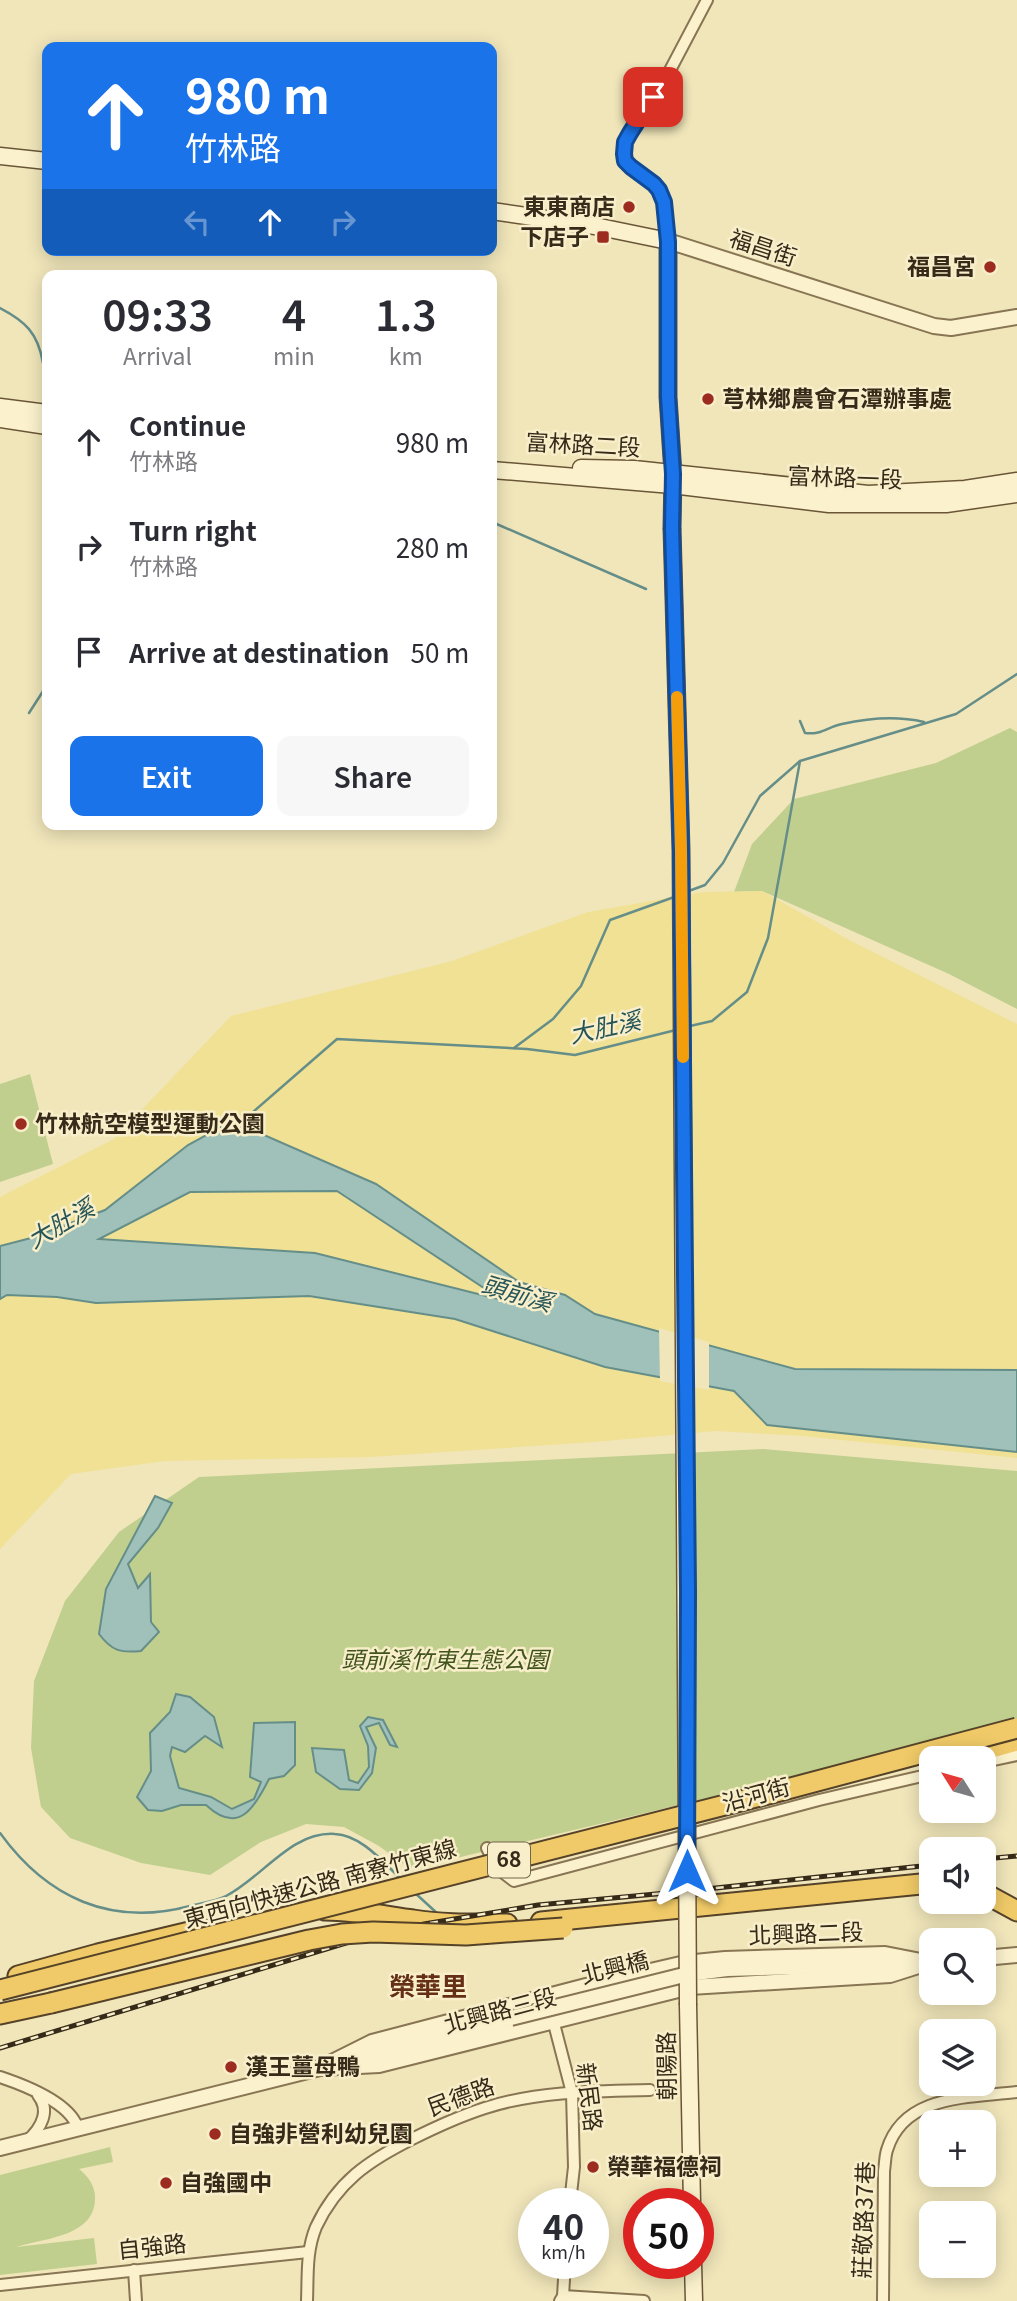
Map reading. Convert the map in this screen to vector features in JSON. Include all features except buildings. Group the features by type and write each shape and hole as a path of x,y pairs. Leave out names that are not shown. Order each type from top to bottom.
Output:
{"highway":[{"name":"東西向快速公路 南寮竹東線","path":"0,1990 1017,1728"},
{"path":"996,1747 1017,1741"},
{"name":"東西向快速公路 南寮竹東線","path":"0,2003 919,1767"},
{"path":"0,2014 342,1934 513,1933 919,1884"},
{"path":"996,1891 1017,1902"},
{"path":"0,1981 98,1954 257,1916 300,1910 348,1911 415,1921 465,1924 539,1922 919,1892"},
{"path":"996,1900 1017,1911"}],"main road":[{"path":"0,156 42,160"},
{"name":"福昌街","path":"497,212 595,226 668,242"},
{"name":"朝陽路","path":"668,242 668,397 681,864 688,1592 687,1927 692,2188"},
{"path":"0,407 42,412"},
{"path":"0,419 42,425"},
{"name":"富林路二段","path":"497,462 634,469 672,480"},
{"name":"富林路二段","path":"497,470 672,480"},
{"name":"富林路一段","path":"672,480 868,494 965,489 1017,481"},
{"name":"富林路一段","path":"672,480 829,504 946,504 1017,494"},
{"path":"693,2279 694,2301"}],"street":[{"path":"668,242 664,202 659,190 625,161 625,142 667,76 707,0"},
{"name":"福昌街","path":"668,242 934,326 951,328 1017,317"},
{"path":"996,1759 1017,1755"},
{"name":"沿河街","path":"487,1848 497,1868 514,1881 819,1800 919,1777"},
{"name":"北興路二段","path":"688,1975 725,1959 885,1954 919,1960"},
{"path":"996,1957 1017,1955"},
{"name":"北興橋","path":"320,2068 688,1975 727,1969 919,1962"},
{"name":"北興路二段","path":"688,1975 890,1975 919,1965"},
{"name":"北興路三段","path":"320,2068 372,2042 548,1997 688,1975"},
{"name":"北興路三段","path":"0,2148 320,2068 379,2065 553,2020 688,1975"},
{"name":"新民路","path":"548,1997 572,2093 574,2166 572,2188"},
{"path":"0,2077 36,2092 69,2113 78,2129"},
{"name":"民德路","path":"307,2301 308,2252 328,2204 342,2184 376,2159 442,2124 488,2107 529,2098 572,2093 650,2090"},
{"path":"25,2142 37,2130 44,2116 44,2105 36,2092"},
{"name":"莊敬路37巷","path":"883,2301 884,2171 887,2150 905,2119 918,2109 936,2103 1017,2092"},
{"name":"自強路","path":"0,2285 308,2252"},
{"path":"134,2270 136,2301"},
{"path":"563,2279 561,2298 644,2301"}],"green space":[{"path":"1010,728 1017,732 1017,1009 949,974 762,891 734,892 752,844 794,799 936,763"},
{"name":"竹林航空模型運動公園","path":"30,1074 53,1164 0,1182 0,1084"},
{"name":"頭前溪竹東生態公園","path":"763,1449 1017,1471 1017,1730 919,1746 410,1869 379,1846 344,1827 306,1824 261,1842 210,1875 141,1863 70,1838 41,1807 31,1748 34,1681 65,1601 119,1532 199,1477"},
{"path":"110,2147 113,2162 79,2169 95,2193 93,2210 87,2220 66,2234 16,2247 94,2238 97,2264 0,2275 0,2175"}],"sand":[{"path":"762,891 851,941 1017,1024 1017,1458 803,1436 716,1431 370,1457 165,1461 71,1474 0,1549 0,1197 114,1139 231,1016 452,961 588,912 703,892"}],"water":[{"name":"頭前溪","path":"232,1121 376,1184 519,1282 565,1295 595,1314 795,1369 1017,1370 1017,1452 767,1425 734,1391 605,1367 455,1319 309,1296 96,1303 57,1297 7,1295 0,1299 0,1246 31,1238 105,1210 188,1145","holes":["337,1191 502,1300 315,1253 99,1239 190,1192"]},
{"path":"155,1496 172,1503 158,1528 128,1564 138,1588 150,1574 151,1622 159,1632 141,1651 127,1652 112,1647 99,1634 106,1589"},
{"path":"176,1694 190,1697 214,1717 222,1747 205,1736 185,1752 172,1747 170,1756 179,1788 211,1797 232,1809 254,1799 261,1782 250,1777 254,1723 295,1722 295,1765 284,1776 269,1779 251,1808 236,1818 217,1814 206,1805 181,1805 162,1811 148,1810 137,1797 151,1771 150,1733 170,1712"},
{"path":"368,1717 383,1720 397,1747 390,1745 379,1723 366,1727 376,1748 372,1773 359,1790 340,1789 316,1772 312,1748 344,1750 349,1780 358,1783 369,1767 368,1746 360,1726"}],"pier":[{"path":"659,1328 709,1342 709,1390 660,1381"}],"waterway":[{"path":"0,308 29,329 42,358"},
{"path":"497,524 646,589"},
{"name":"大肚溪","path":"690,1026 712,1021 747,992 768,938 800,761 956,714 1017,674"},
{"path":"29,713 42,693"},
{"path":"800,721 805,733 873,719 894,718 924,722"},
{"path":"686,892 705,885 723,863 760,796 800,761"},
{"path":"514,1048 553,1019 581,986 610,920 677,896"},
{"name":"大肚溪","path":"237,1126 337,1039 527,1049 575,1055 676,1030"},
{"path":"0,1833 18,1856 38,1875 60,1890 83,1902 134,1913 161,1912 222,1898 240,1888 291,1847 319,1835 335,1834 354,1839 371,1850 400,1878"},
{"path":"415,1893 438,1914"}],"railway":[{"path":"996,1858 1017,1856"},
{"path":"0,2048 346,1943 424,1924 538,1905 919,1866"}],"slow traffic":[{"path":"677,697 683,1057"}],"place":[{"name":"東東商店","path":"629,207"},
{"name":"下店子","path":"603,237"},
{"name":"福昌宮","path":"990,267"},
{"name":"芎林鄉農會石潭辦事處","path":"708,399"},
{"name":"竹林航空模型運動公園","path":"21,1124"},
{"name":"漢王薑母鴨","path":"231,2067"},
{"name":"自強非營利幼兒園","path":"215,2134"},
{"name":"榮華福德祠","path":"593,2167"},
{"name":"自強國中","path":"166,2183"}],"district":[{"name":"榮華里","path":"428,1987"}],"route":[{"path":"653,97 625,142 624,154 625,161 659,190 664,202 668,242 668,397 673,474 672,528 681,850 688,1592 687,1871"}]}
